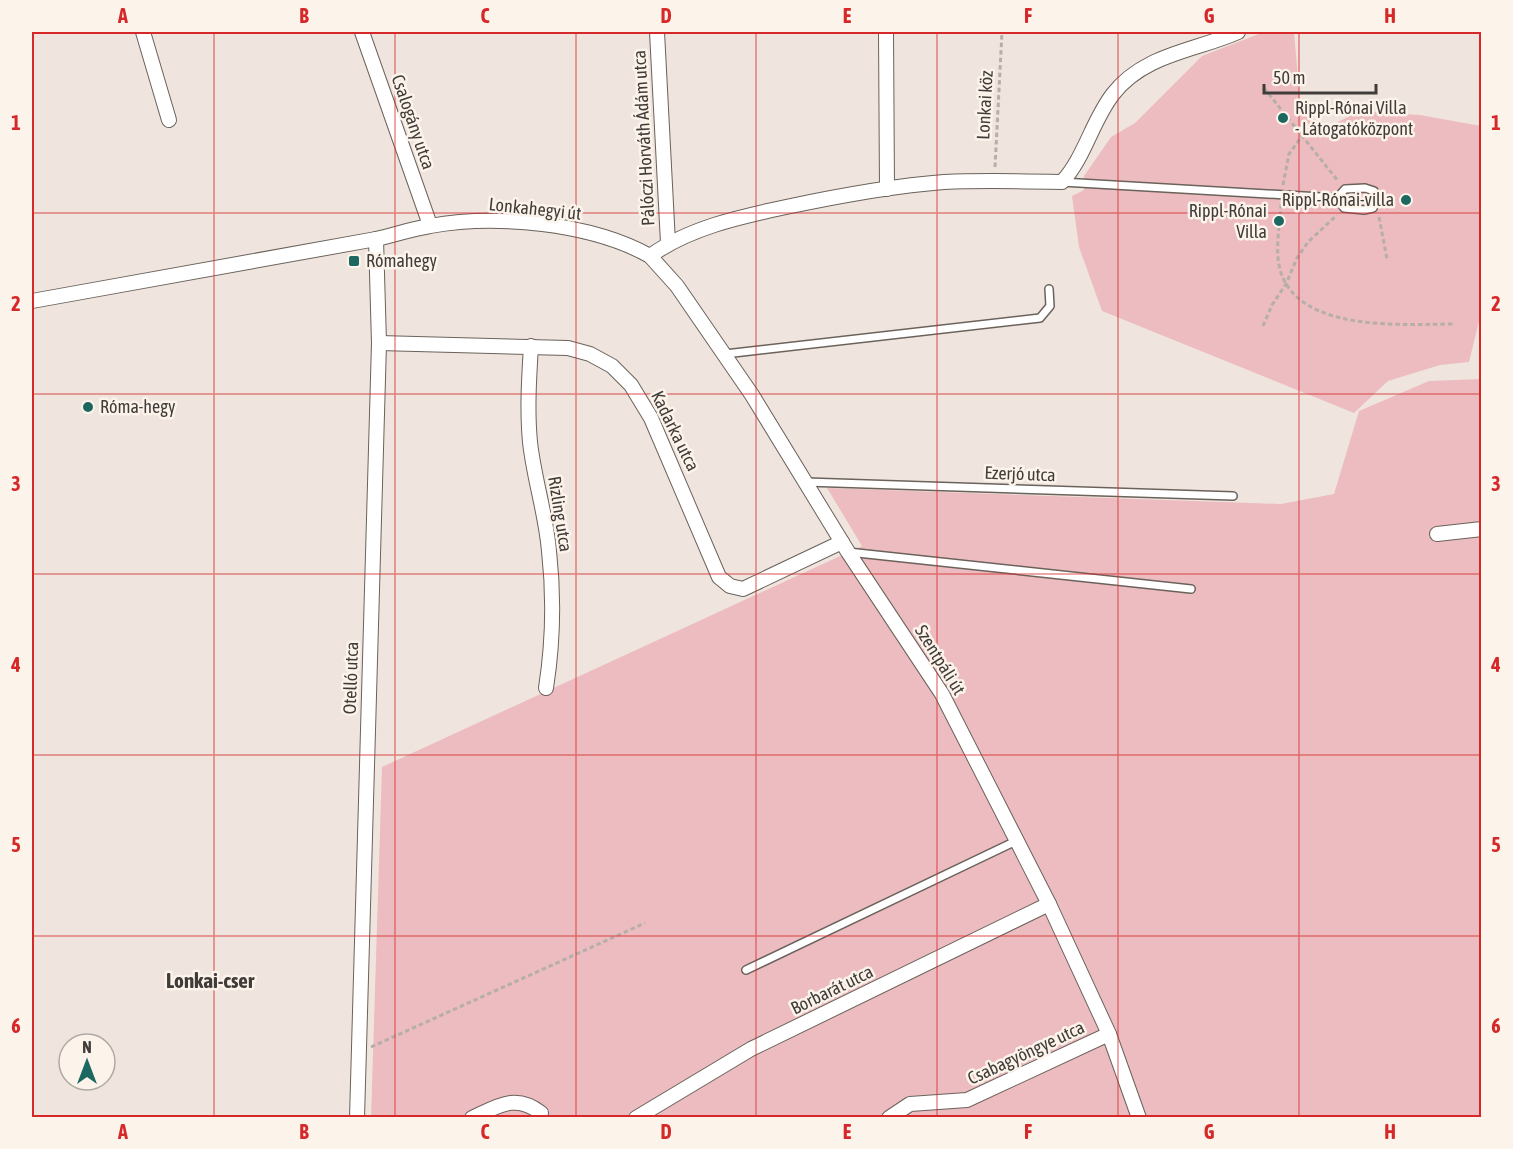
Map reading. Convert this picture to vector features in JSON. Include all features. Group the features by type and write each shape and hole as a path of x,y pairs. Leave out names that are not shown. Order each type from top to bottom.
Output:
{"street":[{"path":"143,32 169,120"},
{"name":"Csalogány utca","path":"362,32 430,225"},
{"name":"Pálóczi Horváth Ádám utca","path":"657,32 668,243"},
{"path":"886,32 887,189"},
{"path":"650,256 668,243 696,231 757,213 837,196 943,183 994,180 1062,182 1071,173 1096,122 1113,94 1132,74 1155,61 1238,32"},
{"name":"Lonkahegyi út","path":"32,302 376,239 430,225 479,221 535,223 592,233 631,245 650,256"},
{"name":"Otelló utca","path":"357,1118 379,343 376,239"},
{"name":"Szentpáli út","path":"650,256 677,286 724,354 845,547 942,694 1049,904 1109,1034 1139,1118"},
{"name":"Kadarka utca","path":"379,343 568,348 590,354 612,366 631,385 651,418 719,577 730,586 743,589 845,547"},
{"name":"Rizling utca","path":"531,346 528,404 530,444 549,550 551,654 546,688"},
{"path":"1437,534 1482,529"},
{"name":"Borbarát utca","path":"636,1118 751,1049 1049,904"},
{"name":"Csabagyöngye utca","path":"889,1118 910,1104 967,1100 1109,1034"},
{"path":"472,1118 516,1101 530,1104 541,1116"}],"lane":[{"path":"1062,182 1337,198"},
{"path":"1365,188 1374,191 1377,199 1373,208 1364,210 1344,208 1337,198 1345,189 1365,188"},
{"path":"724,354 1040,318 1050,306 1049,289"},
{"name":"Ezerjó utca","path":"806,483 1233,496"},
{"path":"845,547 1191,589"},
{"path":"746,970 1016,841"}],"path":[{"name":"Lonkai köz","path":"994,180 1002,32"},
{"path":"1264,88 1345,189"},
{"path":"1302,135 1289,154 1284,171 1278,251 1280,270 1286,284 1296,297 1316,310 1345,319 1386,324 1455,324"},
{"path":"1263,326 1297,258 1308,242 1344,208"},
{"path":"1373,208 1379,217 1387,259"},
{"path":"359,1053 645,923"}],"shaded area":[{"name":"Rippl-Rónai Villa","path":"1264,32 1294,32 1301,113 1330,126 1360,111 1420,115 1481,126 1481,313 1469,362 1440,365 1388,381 1354,413 1102,311 1079,247 1072,196 1084,190 1084,176 1111,137 1135,123 1202,56"},
{"path":"1481,379 1481,1117 371,1118 382,767 862,546 827,488 1281,504 1334,494 1359,411 1429,381"}],"place":[{"name":"Rippl-Rónai Villa - Látogatóközpont","path":"1283,118"},
{"name":"Rippl-Rónai-villa","path":"1406,200"},
{"name":"Rippl-Rónai Villa","path":"1279,221"},
{"name":"Rómahegy","path":"354,261"},
{"name":"Róma-hegy","path":"88,407"}],"district":[{"name":"Lonkai-cser","path":"210,981"}]}
